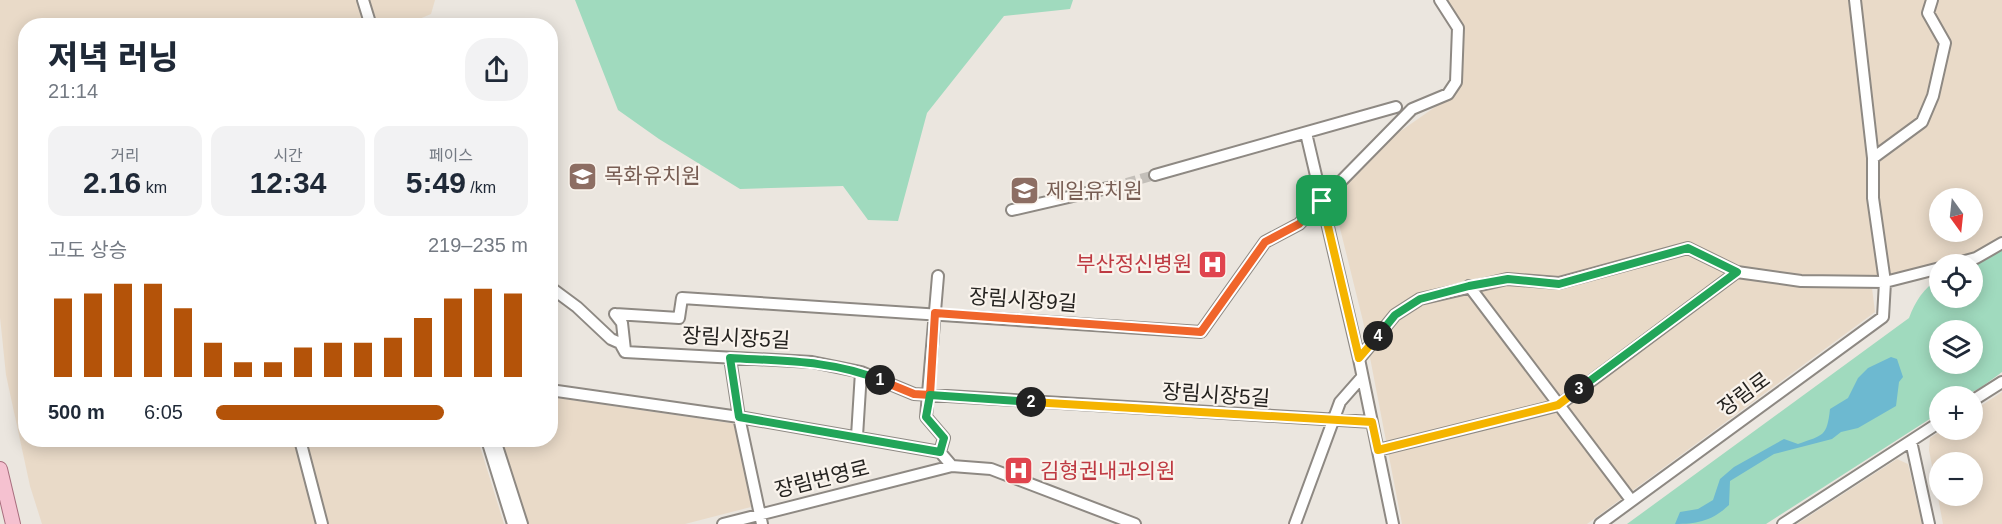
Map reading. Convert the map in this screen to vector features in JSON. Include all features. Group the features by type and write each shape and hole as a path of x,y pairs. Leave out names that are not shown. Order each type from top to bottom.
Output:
{"main road":[{"path":"0,469 13,524"}],"street":[{"path":"356,0 361,18"},
{"path":"363,0 369,18"},
{"path":"1322,201 1412,109 1448,94 1456,82 1458,28 1440,0"},
{"path":"1855,0 1873,158 1873,198 1885,282"},
{"path":"1873,158 1922,122 1933,96 1946,43 1928,13 1932,0"},
{"path":"1155,175 1396,106"},
{"path":"1306,133 1359,358 1393,524"},
{"path":"1012,210 1112,187"},
{"name":"장림시장9길","path":"625,352 622,323 615,314 679,318 682,298 1201,332 1265,242 1299,224 1322,201"},
{"path":"1983,254 2002,243"},
{"path":"1359,358 1395,315 1420,299 1469,286 1508,279 1559,284 1688,248 1737,272 1801,281 1885,282 1929,271"},
{"path":"1378,450 1558,405 1737,272"},
{"path":"938,276 930,395 926,417 944,438 940,452"},
{"name":"장림로","path":"1600,524 1883,317 1885,282"},
{"path":"1469,286 1631,500"},
{"path":"558,293 577,307 611,339 620,343 625,352"},
{"name":"장림시장5길","path":"625,352 812,362 861,372 914,394 1335,422 1372,422"},
{"path":"730,358 739,417 760,519"},
{"path":"857,436 861,372"},
{"path":"1295,524 1335,422 1340,402 1362,376"},
{"path":"1983,394 2002,382"},
{"path":"558,391 857,436 940,452 952,466"},
{"path":"1783,524 1929,429"},
{"path":"1911,441 1929,524"},
{"path":"302,447 322,524"},
{"path":"489,447 513,524"},
{"path":"497,447 522,524"},
{"name":"장림번영로","path":"723,524 760,519 952,466 991,469 1135,524"}],"shaded area":[{"path":"0,0 435,0 431,14 422,18 18,18 18,430 6,375 0,317"},
{"path":"1445,0 2002,0 2002,238 1972,254 1929,254 1929,267 1872,288 1875,312 1587,524 1402,524 1363,321 1332,196 1382,144 1448,98 1457,86 1459,28"},
{"path":"2002,392 2002,524 1943,524 1940,506 1983,506 1983,452 1929,452 1930,440 1983,440 1983,404"},
{"path":"558,398 737,424 751,507 685,524 528,524 503,447 558,447"},
{"path":"22,447 480,447 504,524 42,524 30,486"},
{"path":"1897,459 1908,464 1922,524 1797,524"}],"green space":[{"path":"575,0 1073,0 1070,9 1004,16 927,113 898,221 868,220 843,186 740,189 659,139 618,110"},
{"path":"2002,250 2002,372 1983,386 1929,386 1929,419 1766,524 1627,524 1909,318 1929,286 1929,308 1983,308 1983,261"}],"water":[{"path":"1891,357 1897,359 1903,377 1899,382 1896,406 1858,428 1841,432 1832,439 1774,454 1730,481 1729,505 1716,515 1704,521 1675,524 1680,512 1698,509 1713,500 1720,479 1734,467 1784,439 1798,444 1822,434 1827,425 1830,409 1848,398 1858,378 1868,368"}],"tunnel":[{"path":"1112,187 1155,175"}],"place":[{"name":"목화유치원","path":"583,176"},
{"name":"제일유치원","path":"1025,191"},
{"name":"부산정신병원","path":"1213,264"},
{"name":"김형권내과의원","path":"1019,471"}],"route":[{"path":"1322,201 1299,224 1265,242 1201,332 935,313 930,395 914,394 861,372 812,362 730,358 739,417 940,452 944,438 926,417 930,395 1335,422 1372,422 1378,450 1558,405 1737,272 1688,248 1559,284 1508,279 1469,286 1420,299 1395,315 1359,358 1322,201"}]}
